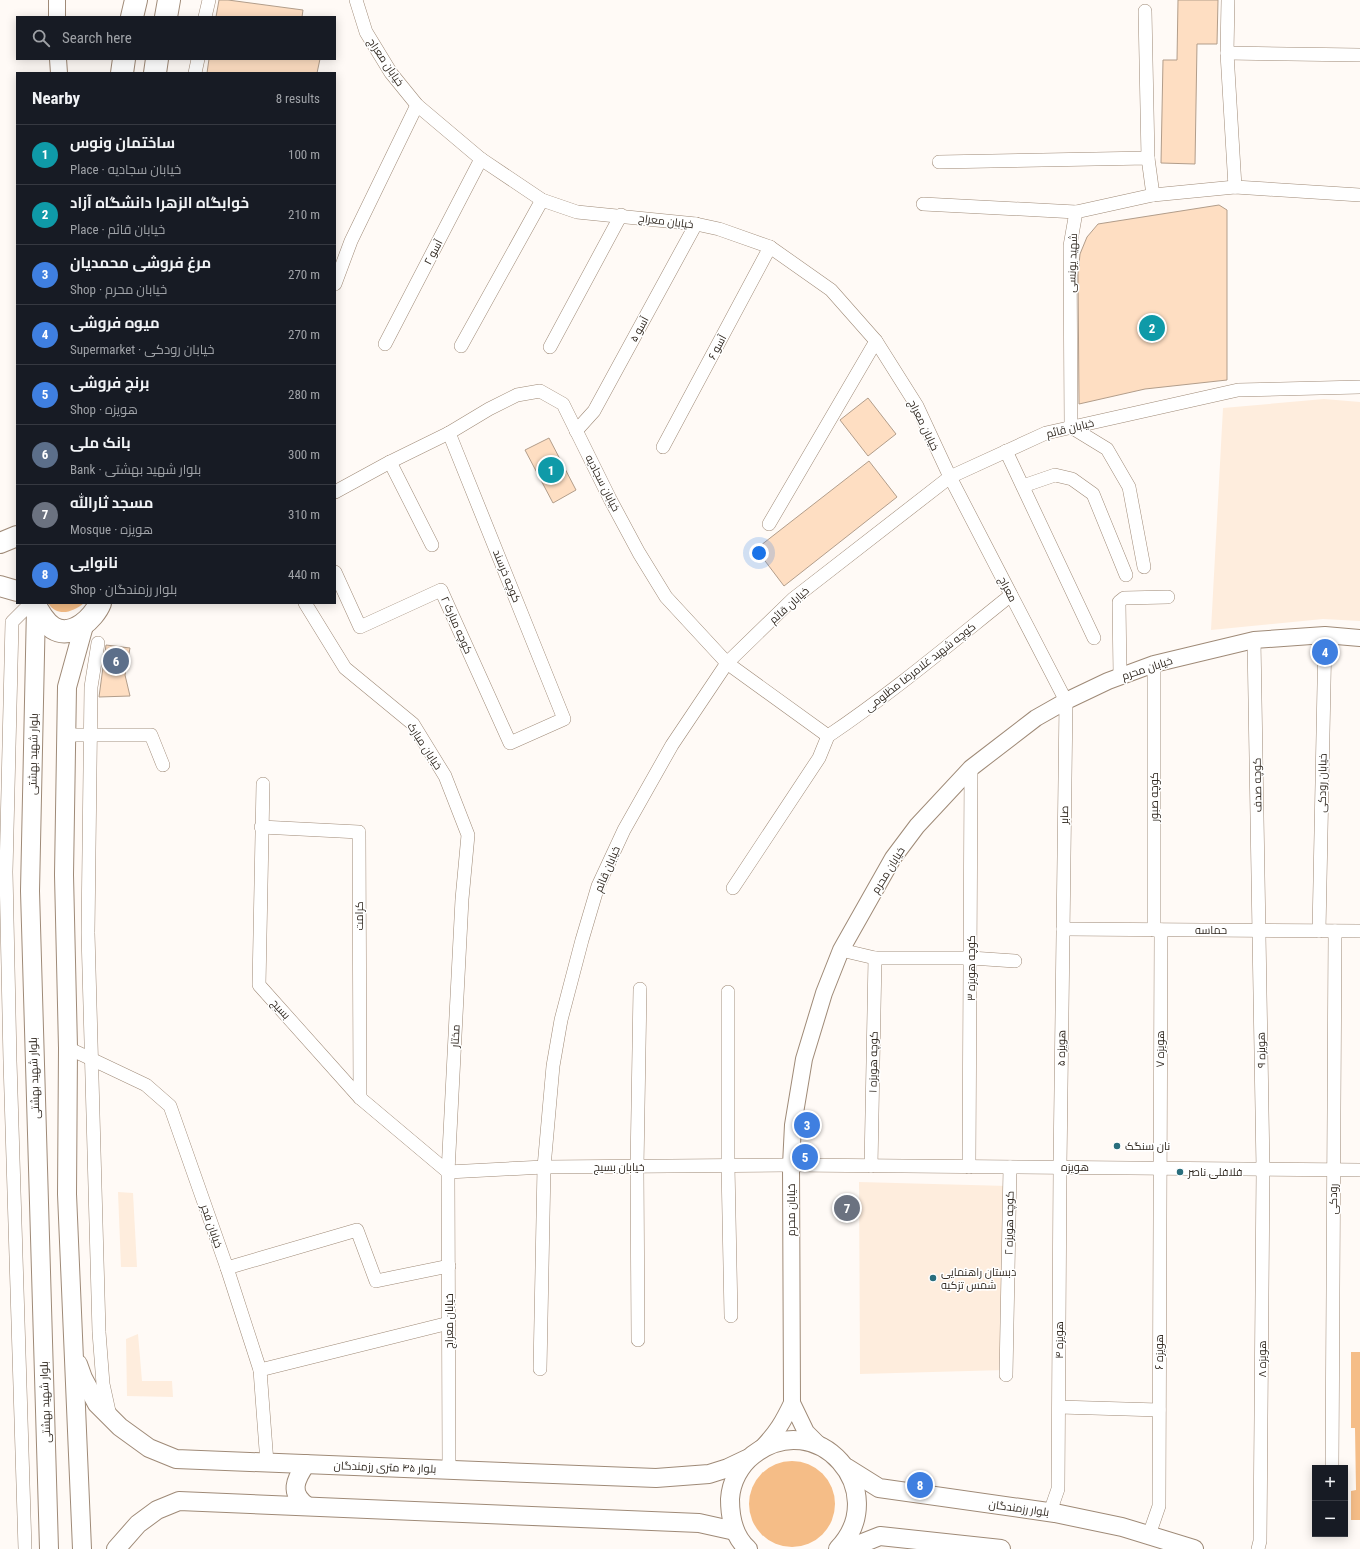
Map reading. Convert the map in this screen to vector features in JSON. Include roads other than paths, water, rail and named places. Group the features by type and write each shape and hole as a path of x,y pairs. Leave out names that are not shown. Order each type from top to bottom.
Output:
{"highway":[{"path":"132,16 136,0"},
{"path":"166,16 169,0"},
{"path":"122,72 124,60"},
{"path":"155,72 157,60"},
{"path":"34,604 41,618 54,629 70,632 86,622 99,604"}],"main road":[{"path":"0,543 16,536"},
{"path":"0,586 16,591"},
{"name":"بلوار شهید بهشتی","path":"34,604 30,898 49,1549"},
{"path":"82,1549 67,1194 68,1048 64,875 67,687 86,622"},
{"name":"بلوار ۴۵ متری رزمندگان","path":"73,1350 83,1378 98,1404 120,1427 149,1448 176,1459 656,1478 709,1474 728,1468 747,1459"},
{"path":"747,1548 735,1531 730,1513 730,1493 736,1475 747,1459 762,1448 780,1441 799,1440 818,1444 834,1454 846,1468 855,1485 858,1504 854,1523 846,1541 838,1549"},
{"path":"306,1464 299,1474 295,1490 297,1497 307,1506"},
{"name":"بلوار رزمندگان","path":"846,1468 879,1488 1050,1512 1122,1527 1194,1549"},
{"path":"117,1549 138,1524 157,1510 179,1501 699,1523 735,1531"},
{"path":"847,1549 880,1536 1001,1549"}],"street":[{"path":"57,0 57,16"},
{"path":"205,16 208,0"},
{"name":"خیابان معراج","path":"356,0 366,32 391,73 417,105 482,159 542,200 577,212 621,215 696,224 720,230 770,247 831,290 876,341 916,406 950,477"},
{"path":"1228,0 1227,53 1235,187"},
{"path":"1145,11 1148,158 1153,195"},
{"path":"1227,53 1360,55"},
{"path":"58,60 59,72"},
{"path":"195,72 198,60"},
{"path":"336,281 351,241 417,105"},
{"path":"939,162 1148,158"},
{"name":"آسو ۲","path":"385,344 482,159"},
{"path":"923,204 1076,212 1153,195 1235,187 1360,195"},
{"path":"461,346 542,200"},
{"name":"شهید یونسی","path":"1071,427 1070,246 1076,212"},
{"path":"550,347 621,215"},
{"name":"آسو ۵","path":"576,431 594,411 696,224"},
{"name":"آسو ۶","path":"663,447 770,247"},
{"path":"769,524 876,341"},
{"name":"خیابان قائم","path":"540,1369 544,1167 553,1066 561,1020 582,940 598,886 624,830 668,751 727,663 793,599 950,477 1046,433 1238,390 1360,387"},
{"name":"خیابان سجادیه","path":"336,491 390,462 449,433 489,409 518,395 540,390 563,404 632,540 666,598 727,663 828,736"},
{"path":"1071,427 1107,449 1129,487 1144,567"},
{"name":"کوچه خرسند","path":"449,433 564,719"},
{"path":"1006,451 1094,638"},
{"path":"390,462 432,545"},
{"path":"1023,486 1055,475 1072,479 1093,494 1126,575"},
{"name":"معراج","path":"950,477 1066,701"},
{"name":"کوچه مبارک ۲","path":"336,574 360,627 441,590 510,743 564,719"},
{"name":"کوچه شهید غلامرضا مظلومی","path":"828,736 863,712 909,677 1011,595"},
{"path":"1120,676 1119,602 1124,598 1168,597"},
{"path":"25,1549 10,1061 6,872 12,622 34,604"},
{"name":"خیابان مبارک","path":"307,604 345,668 413,724 444,776 468,835 462,899"},
{"name":"خیابان محرم","path":"792,1403 791,1165 793,1125 804,1059 824,993 841,950 893,858 917,826 972,768 1036,718 1066,701 1120,676 1154,664 1254,640 1325,635 1360,638"},
{"name":"خیابان رودکی","path":"1319,931 1325,635"},
{"name":"کوچه صدف","path":"1254,640 1259,930"},
{"path":"98,643 91,687 88,933 99,1332 103,1384 110,1416"},
{"name":"کوچه صبور","path":"1154,664 1158,930"},
{"name":"صابر","path":"1063,929 1066,701"},
{"path":"66,735 151,735 163,765"},
{"path":"733,888 819,758 828,736"},
{"name":"کوچه هویزه ۳","path":"969,1167 972,768"},
{"name":"بسیج","path":"263,784 259,985 360,1098 448,1172"},
{"name":"کرامت","path":"261,827 359,832 360,1098"},
{"name":"مختار","path":"448,1172 462,899"},
{"name":"حماسه","path":"1063,929 1360,931"},
{"name":"هویزه ۵","path":"1060,1167 1063,929"},
{"name":"هویزه ۷","path":"1158,930 1160,1168"},
{"name":"هویزه ۹","path":"1259,930 1263,1169"},
{"name":"رودکی","path":"1332,1465 1335,931"},
{"path":"841,950 875,958 971,958 1015,961"},
{"name":"کوچه هویزه ۱","path":"871,1166 875,958"},
{"path":"638,1340 637,1167 640,989"},
{"path":"728,992 728,1166 731,1316"},
{"name":"خیابان فجر","path":"68,1048 146,1085 170,1106 227,1268 260,1370 267,1463"},
{"name":"خیابان بسیج","path":"448,1172 544,1167 791,1165"},
{"name":"هویزه","path":"791,1165 1360,1170"},
{"name":"کوچه هویزه ۲","path":"1006,1375 1010,1167"},
{"name":"هویزه ۴","path":"1050,1512 1058,1489 1060,1167"},
{"name":"هویزه ۶","path":"1149,1535 1159,1506 1160,1168"},
{"name":"هویزه ۸","path":"1258,1549 1260,1541 1263,1169"},
{"name":"خیابان معراج","path":"448,1172 448,1470"},
{"path":"227,1268 357,1230 376,1281 448,1266"},
{"path":"260,1370 449,1323"},
{"path":"792,1403 806,1432 818,1444"},
{"path":"762,1448 776,1434 784,1422 792,1403"},
{"path":"1059,1407 1159,1410"}],"place":[{"name":"خوابگاه الزهرا دانشگاه آزاد","path":"1152,328"},
{"name":"ساختمان ونوس","path":"551,470"},
{"name":"میوه فروشی","path":"1325,652"},
{"name":"بانک ملی","path":"116,661"},
{"name":"مرغ فروشی محمدیان","path":"807,1125"},
{"name":"نان سنگک","path":"1117,1146"},
{"name":"برنج فروشی","path":"805,1157"},
{"name":"فلافلی ناصر","path":"1180,1172"},
{"name":"مسجد ثارالله","path":"847,1208"},
{"name":"دبستان راهنمایی شمس تزکیه","path":"933,1278"},
{"name":"نانوایی","path":"920,1485"}]}
